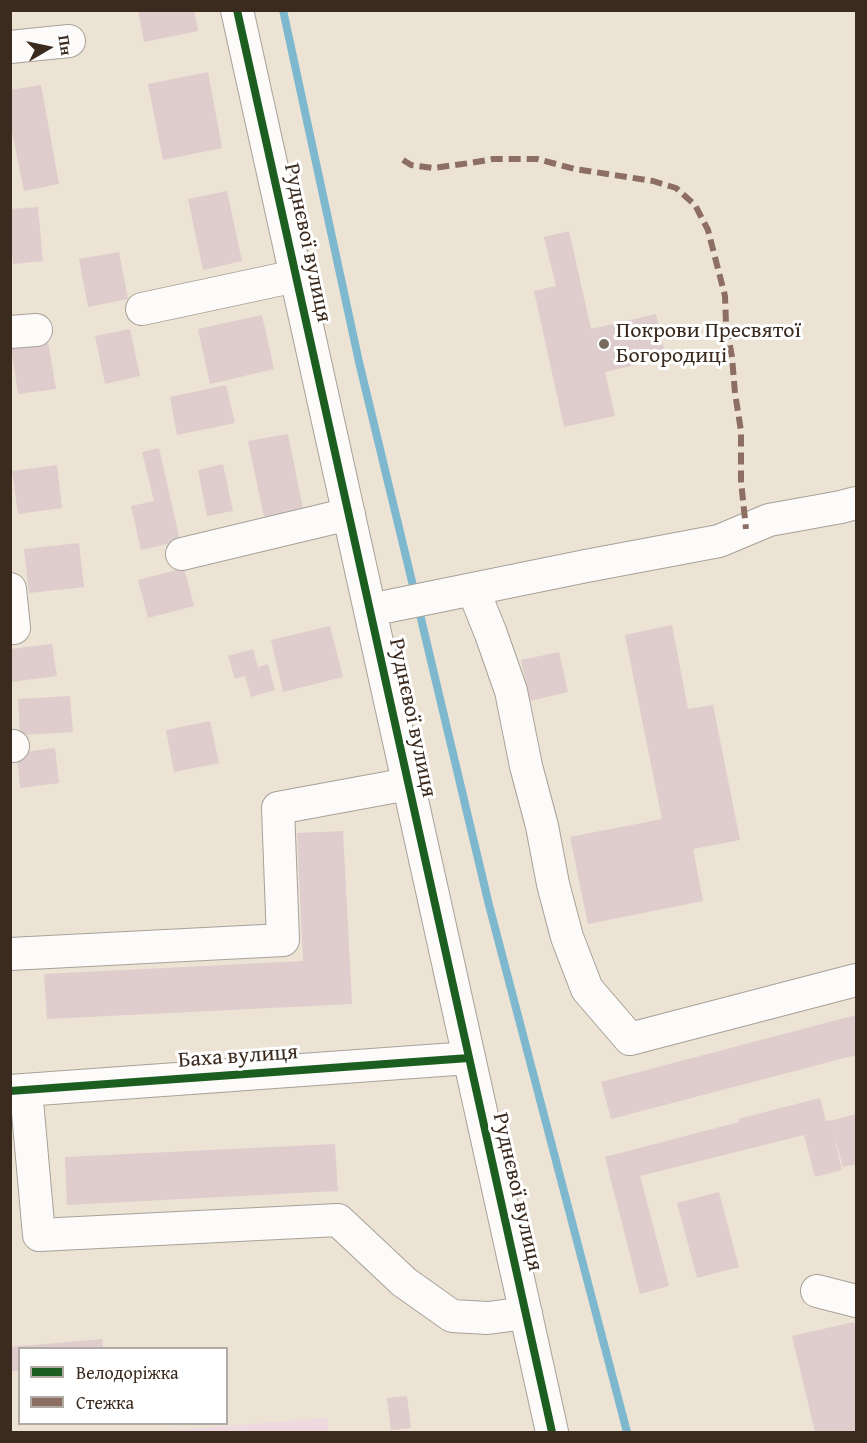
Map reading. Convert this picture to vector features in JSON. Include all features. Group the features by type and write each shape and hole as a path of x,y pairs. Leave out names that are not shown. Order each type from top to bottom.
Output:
{"street":[{"name":"Руднєвої вулиця","path":"237,10 349,514 384,607 408,784 552,1432"},
{"path":"10,47 69,41"},
{"path":"142,309 296,276"},
{"path":"384,607 719,541 769,520 856,503"},
{"path":"182,554 349,514"},
{"path":"10,588 14,628"},
{"path":"473,589 511,691 526,766 567,937 587,989 630,1039 856,980"},
{"path":"10,954 283,940 278,808 408,784"},
{"name":"Баха вулиця","path":"18,1091 469,1058"},
{"path":"18,1091 39,1235 338,1220 404,1282 452,1316 488,1318 526,1313"},
{"path":"817,1291 856,1301"}],"shaded area":[{"path":"327,1418 328,1432 150,1432"}],"building":[{"path":"138,10 194,10 198,31 144,42"},
{"path":"208,72 222,148 163,160 148,84"},
{"path":"41,85 59,184 24,191 10,122 10,90"},
{"path":"227,191 242,261 203,270 188,199"},
{"path":"38,207 43,261 13,264 10,209"},
{"name":"Покрови Пресвятої Богородиці","path":"569,231 591,329 656,314 666,358 605,372 615,416 564,427 534,291 556,286 544,237"},
{"path":"119,252 128,299 88,307 79,259"},
{"path":"262,315 274,369 210,384 198,329"},
{"path":"130,329 140,376 105,384 95,336"},
{"path":"48,342 56,389 18,394 11,348"},
{"path":"226,385 235,423 177,435 170,397"},
{"path":"288,434 303,509 264,517 248,441"},
{"path":"159,448 180,541 141,550 131,506 154,501 142,452"},
{"path":"223,464 233,511 207,516 198,470"},
{"path":"57,465 62,508 18,514 12,471"},
{"path":"79,543 84,587 29,593 24,549"},
{"path":"184,568 194,606 148,618 138,580"},
{"path":"672,625 688,709 713,705 740,840 693,849 703,901 588,924 570,837 662,819 625,635"},
{"path":"330,626 343,677 283,692 271,640"},
{"path":"52,644 57,676 11,682 10,649"},
{"path":"253,649 258,667 268,664 275,690 251,697 245,676 235,679 228,656"},
{"path":"559,652 568,692 530,701 521,660"},
{"path":"70,696 73,732 20,735 18,699"},
{"path":"210,721 219,763 174,772 166,730"},
{"path":"55,748 59,783 20,788 17,753"},
{"path":"343,831 352,1004 47,1019 44,974 303,961 297,833"},
{"path":"856,1015 856,1055 611,1119 601,1082"},
{"path":"820,1098 826,1121 856,1114 856,1164 843,1167 832,1126 842,1170 815,1177 804,1135 640,1176 669,1286 640,1294 605,1157"},
{"path":"335,1144 338,1191 67,1205 65,1157"},
{"path":"719,1192 739,1267 697,1278 677,1203"},
{"path":"854,1322 856,1432 815,1432 792,1336"},
{"path":"102,1339 103,1347 18,1347 18,1371 10,1371 10,1347"},
{"path":"407,1396 411,1428 391,1430 387,1398"}],"waterway":[{"path":"283,10 359,362 415,594"},
{"path":"418,606 489,905 627,1432"}],"marked path":[{"path":"403,160 411,165 433,168 493,159 537,159 575,169 653,181 676,188 695,205 708,230 725,296 726,324 741,431 741,481 746,529"}],"cycle path":[{"path":"237,10 552,1432"},
{"path":"10,1091 469,1058"}],"place":[{"name":"Покрови Пресвятої Богородиці","path":"604,344"}]}
